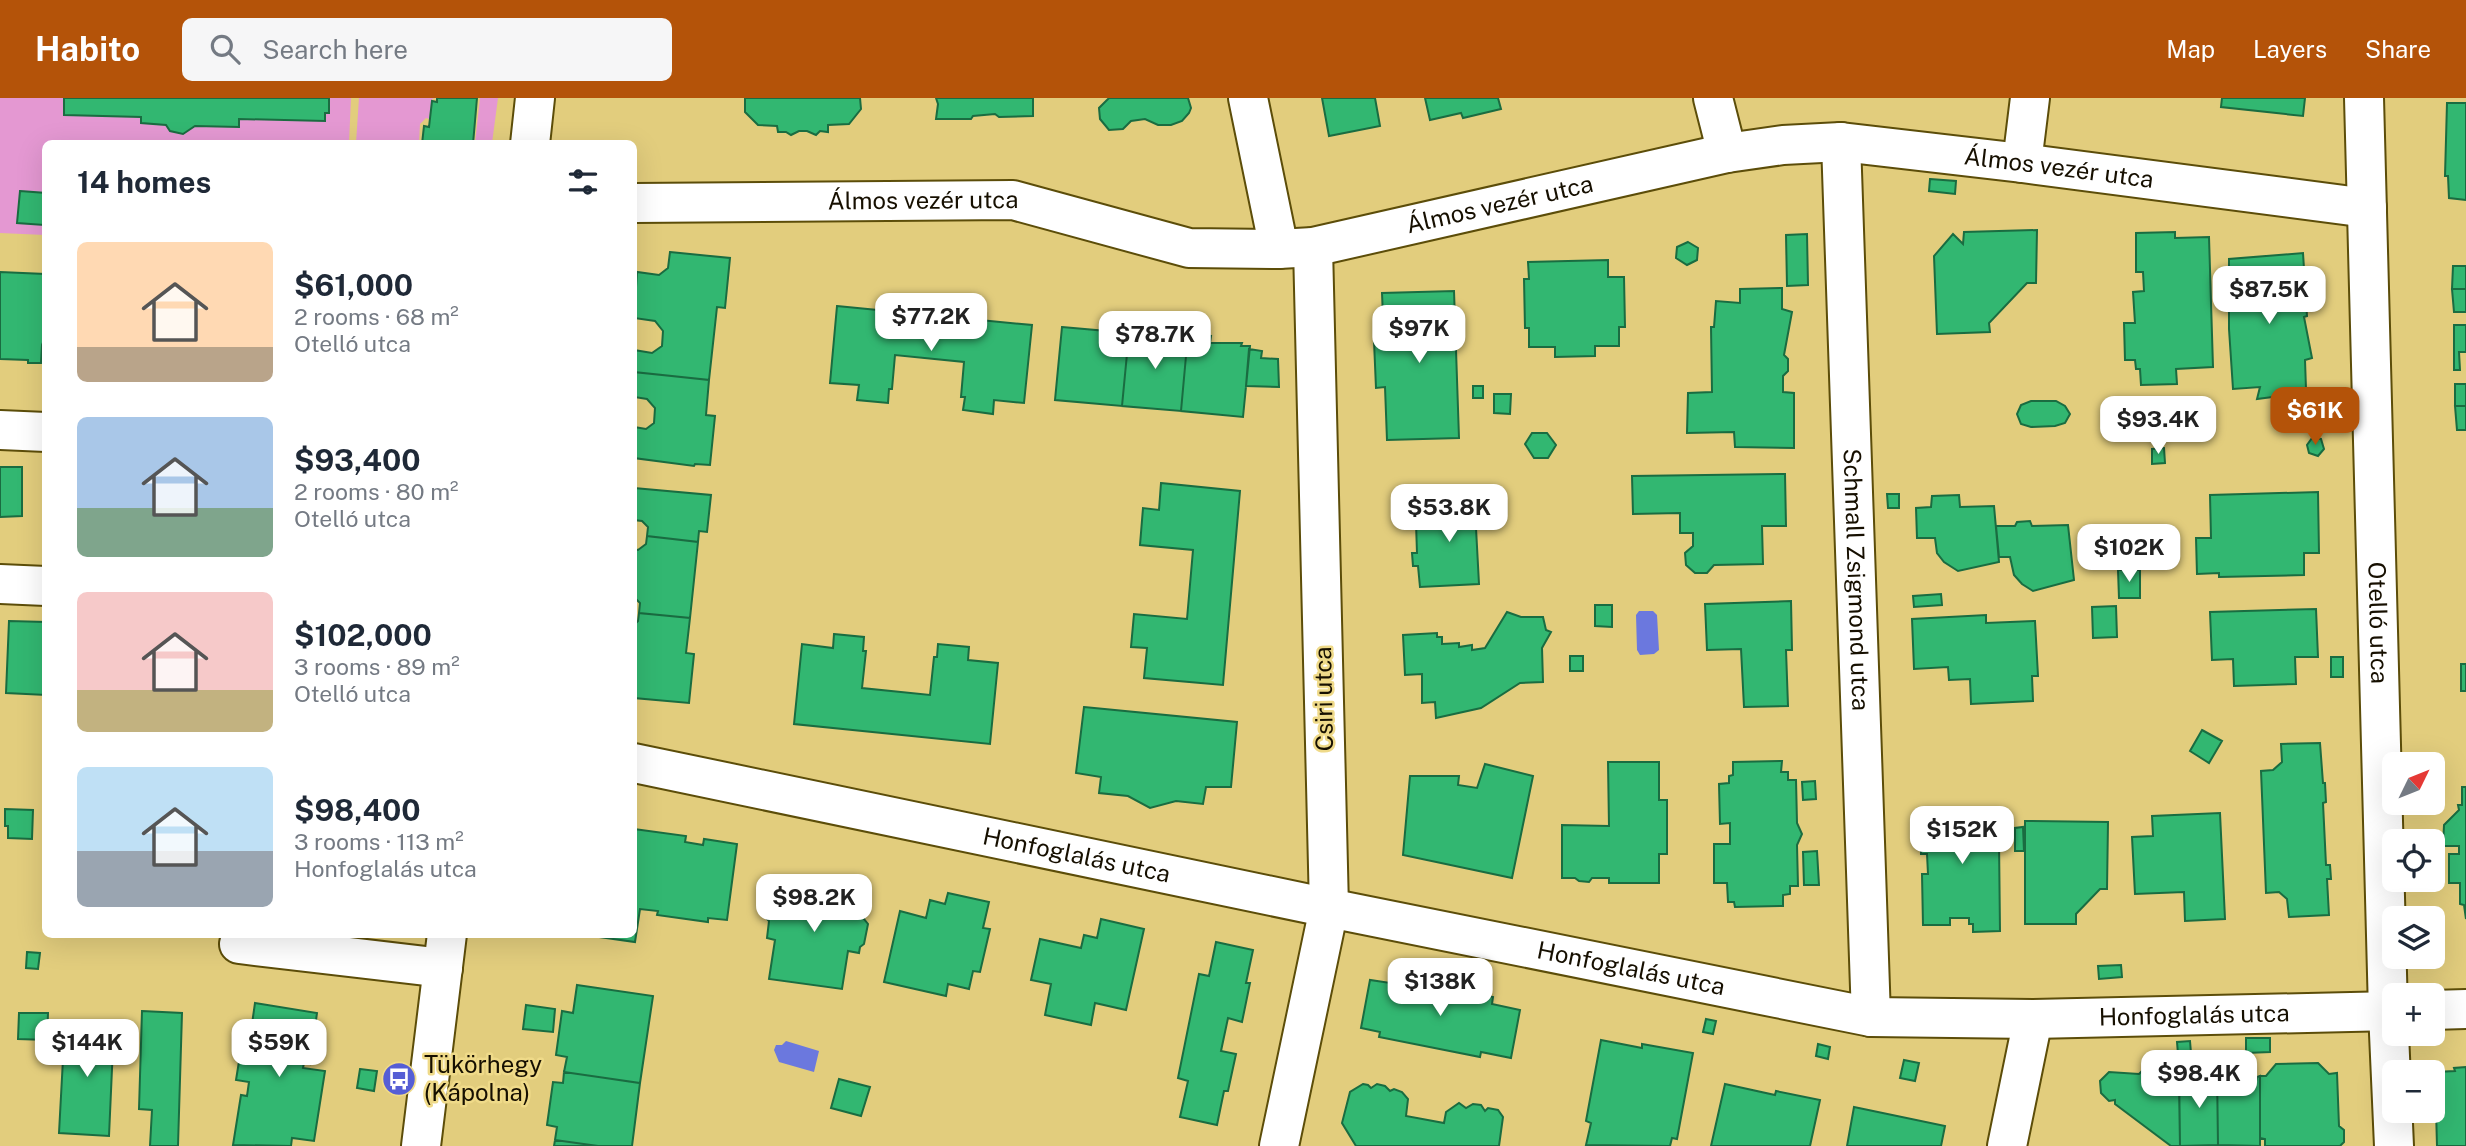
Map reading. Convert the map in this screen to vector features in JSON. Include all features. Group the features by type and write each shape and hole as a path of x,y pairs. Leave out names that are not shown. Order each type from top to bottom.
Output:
{"street":[{"path":"530,140 535,98"},
{"name":"Csiri utca","path":"1248,98 1296,248 1329,908 1279,1146"},
{"path":"1713,98 1727,153"},
{"path":"2022,163 2030,98"},
{"name":"Otelló utca","path":"2364,98 2390,983"},
{"name":"Álmos vezér utca","path":"637,203 1013,200 1189,248 1296,248 1727,153 1783,145 1841,142 2367,208"},
{"name":"Schmall Zsigmond utca","path":"1841,142 1871,1017"},
{"path":"0,430 42,432"},
{"path":"0,584 42,586"},
{"name":"Honfoglalás utca","path":"637,764 1329,908 1871,1017 2033,1018 2382,1011"},
{"path":"239,944 445,951 421,1146"},
{"path":"2445,1010 2466,1009"},
{"path":"2007,1146 2033,1018"},
{"name":"Otelló utca","path":"2392,1046 2394,1146"}],"shaded area":[{"path":"0,98 351,98 349,140 42,140 42,235 0,233"},
{"path":"359,98 435,98 432,99 429,119 426,118 420,124 419,140 356,140"},
{"path":"480,98 498,98 492,140 475,140"}],"water":[{"path":"1639,611 1653,611 1657,615 1659,650 1654,654 1640,655 1637,650 1636,615"},
{"path":"786,1041 819,1051 814,1072 779,1062 774,1050 776,1045 782,1045"}],"building":[{"path":"64,98 329,98 329,113 325,113 325,121 239,119 239,127 195,126 183,134 170,131 166,125 141,123 141,117 64,115"},
{"path":"437,98 477,98 473,140 422,140 424,126 429,127 432,101 437,102"},
{"path":"745,98 860,98 861,109 849,124 828,125 828,132 820,131 816,135 799,131 791,135 778,132 777,126 758,125 745,112"},
{"path":"936,98 1033,98 1033,116 999,117 995,114 973,116 971,119 936,119"},
{"path":"1109,98 1188,98 1191,108 1182,121 1171,125 1158,125 1145,119 1131,121 1123,129 1109,130 1100,119 1099,108"},
{"path":"1322,98 1375,98 1380,126 1329,136"},
{"path":"1425,98 1498,98 1501,109 1463,118 1461,113 1430,120"},
{"path":"2222,98 2305,98 2303,116 2221,107"},
{"path":"2447,103 2466,103 2466,200 2449,198 2448,176 2445,176"},
{"path":"1930,179 1956,181 1955,194 1929,191"},
{"path":"20,191 42,193 42,225 17,223"},
{"path":"2037,230 2036,283 2027,283 1989,323 1990,332 1937,334 1934,256 1953,234 1963,244 1964,232"},
{"path":"2175,232 2175,238 2209,237 2213,367 2176,369 2177,384 2141,385 2140,369 2136,369 2135,360 2125,360 2124,323 2135,323 2133,292 2144,291 2143,272 2136,272 2136,233"},
{"path":"1807,234 1808,285 1787,286 1786,235"},
{"path":"1688,242 1698,248 1697,260 1687,265 1676,258 1677,247"},
{"path":"670,252 730,258 725,308 717,307 709,380 637,372 637,350 652,353 662,346 663,331 655,321 637,318 637,272 659,275 668,268"},
{"path":"2303,253 2307,316 2304,317 2312,358 2305,360 2306,389 2299,408 2280,396 2257,399 2260,387 2233,389 2229,329 2229,259"},
{"path":"1608,260 1608,277 1624,277 1625,327 1619,327 1619,346 1595,346 1595,356 1555,357 1555,347 1529,347 1529,328 1525,328 1524,279 1529,279 1528,262"},
{"path":"2453,266 2466,266 2466,289 2452,289"},
{"path":"0,272 42,274 41,363 0,359"},
{"path":"1782,288 1782,309 1792,312 1784,355 1788,359 1788,371 1783,376 1783,392 1794,393 1794,448 1735,447 1734,432 1687,433 1688,393 1712,392 1711,327 1714,327 1716,301 1740,303 1740,289"},
{"path":"2452,289 2466,289 2466,312 2454,312"},
{"path":"1454,291 1459,438 1387,440 1385,387 1376,388 1374,341 1384,341 1382,293"},
{"path":"837,306 1032,325 1024,403 994,400 993,414 963,410 965,397 961,397 964,362 895,355 888,403 857,400 859,385 830,383"},
{"path":"2454,325 2466,325 2466,352 2459,352 2460,370 2454,370"},
{"path":"1062,327 1129,333 1122,406 1055,400"},
{"path":"1170,332 1188,334 1181,411 1122,406 1129,333 1169,337"},
{"path":"1188,334 1211,336 1210,343 1242,343 1241,346 1250,346 1243,417 1181,411"},
{"path":"1249,349 1262,351 1261,358 1278,359 1279,387 1246,386"},
{"path":"637,372 709,380 706,415 715,416 710,465 694,466 637,458 637,428 646,429 654,423 655,408 647,399 637,397"},
{"path":"2455,384 2466,384 2466,406 2455,406"},
{"path":"1473,386 1483,386 1483,398 1473,398"},
{"path":"1494,394 1511,394 1510,414 1494,413"},
{"path":"2031,401 2056,401 2065,406 2070,414 2065,423 2055,426 2031,427 2021,424 2017,414 2021,405"},
{"path":"2455,406 2466,406 2466,430 2457,430"},
{"path":"1532,433 1547,433 1556,445 1548,458 1534,458 1525,444"},
{"path":"2312,438 2321,439 2324,449 2318,456 2309,453 2307,445"},
{"path":"2164,448 2165,463 2152,464 2152,449"},
{"path":"0,467 22,467 22,516 0,517"},
{"path":"1785,474 1786,526 1762,526 1763,564 1714,565 1707,573 1695,573 1686,565 1685,553 1693,546 1693,533 1680,533 1680,513 1633,514 1632,476"},
{"path":"1161,483 1240,491 1223,685 1144,678 1147,648 1131,647 1134,614 1187,619 1193,550 1140,545 1143,508 1159,510"},
{"path":"637,488 711,495 707,532 699,531 698,542 647,536 648,527 637,520"},
{"path":"2318,492 2319,553 2304,553 2304,575 2219,577 2219,573 2197,574 2196,538 2211,538 2210,495"},
{"path":"1887,494 1899,494 1899,508 1888,508"},
{"path":"1959,495 1960,507 1994,506 1999,562 1958,571 1944,562 1937,553 1935,538 1917,538 1916,508 1931,507 1932,496"},
{"path":"1481,500 1483,527 1476,528 1479,584 1420,587 1418,566 1413,566 1412,553 1417,553 1416,523 1428,523 1427,503"},
{"path":"2030,521 2032,526 2068,525 2074,580 2033,591 2014,575 2010,557 1999,557 1996,526 2015,526 2017,522"},
{"path":"647,536 698,542 690,618 639,613 637,550 646,544"},
{"path":"2118,570 2140,570 2140,598 2119,598"},
{"path":"1941,594 1942,605 1914,607 1913,596"},
{"path":"1791,601 1792,650 1786,650 1788,706 1744,707 1741,649 1707,650 1705,604"},
{"path":"1595,605 1612,605 1612,627 1595,626"},
{"path":"2116,606 2117,637 2093,638 2092,607"},
{"path":"2316,609 2318,657 2295,657 2296,684 2234,686 2233,659 2212,660 2210,612"},
{"path":"1507,612 1521,617 1543,617 1546,630 1551,632 1542,648 1543,682 1520,683 1481,708 1436,718 1435,702 1422,703 1422,674 1405,675 1403,635 1437,633 1437,637 1442,637 1442,644 1459,643 1459,647 1472,645 1472,650 1485,648"},
{"path":"639,613 690,618 686,653 694,654 689,703 637,698"},
{"path":"1986,615 1986,623 2035,621 2038,676 2032,676 2033,701 1971,704 1970,679 1949,680 1948,667 1914,669 1912,619"},
{"path":"9,621 42,622 42,695 6,693"},
{"path":"834,634 864,637 863,651 866,651 862,688 930,695 938,644 969,647 968,660 998,663 990,744 794,724 802,644 833,648"},
{"path":"1570,656 1583,656 1583,671 1570,671"},
{"path":"2331,657 2343,657 2343,677 2331,677"},
{"path":"2461,664 2466,664 2466,691 2461,691"},
{"path":"1084,707 1237,722 1231,787 1206,787 1203,804 1176,801 1150,808 1128,796 1099,793 1101,777 1076,773"},
{"path":"2202,730 2222,741 2209,763 2190,751"},
{"path":"2320,743 2326,802 2323,803 2326,865 2330,865 2331,879 2327,879 2329,915 2289,917 2287,899 2279,892 2266,893 2261,771 2273,770 2282,762 2281,744"},
{"path":"1782,761 1781,772 1788,772 1788,780 1796,780 1797,823 1802,834 1797,845 1798,886 1790,886 1790,894 1783,895 1783,906 1735,907 1734,902 1728,902 1727,883 1714,883 1714,844 1730,844 1730,823 1720,824 1719,784 1729,783 1729,776 1733,775 1733,762"},
{"path":"1608,762 1659,762 1659,800 1667,800 1667,854 1659,854 1659,883 1609,883 1609,878 1592,878 1589,882 1562,878 1562,825 1609,826"},
{"path":"1485,764 1533,776 1512,878 1403,855 1410,776 1459,776 1458,785 1477,788"},
{"path":"1815,781 1816,799 1803,800 1802,782"},
{"path":"2462,787 2466,787 2466,919 2464,905 2460,904 2460,883 2449,883 2449,854 2459,854 2459,846 2445,846 2444,829 2444,825 2459,810 2458,805 2462,805"},
{"path":"1998,808 1998,821 2011,821 2011,839 1999,840 2000,931 1973,932 1973,924 1969,924 1969,918 1950,918 1950,925 1923,925 1922,874 1928,874 1927,854 1921,854 1920,809"},
{"path":"5,809 33,810 32,839 8,838"},
{"path":"2220,813 2225,919 2185,921 2184,892 2135,894 2132,837 2153,836 2152,816"},
{"path":"2025,821 2108,822 2107,889 2100,889 2076,914 2076,924 2025,924"},
{"path":"2023,827 2024,851 2015,851 2015,828"},
{"path":"637,829 686,836 685,842 703,845 704,839 737,844 727,920 708,918 708,922 657,915 658,911 640,909 637,929"},
{"path":"1817,851 1819,885 1804,885 1803,852"},
{"path":"775,880 804,885 804,891 836,896 837,889 868,894 864,919 868,924 864,944 859,953 848,951 842,989 769,979 775,940 767,938 769,921 765,917 769,896 774,892"},
{"path":"948,893 989,902 983,928 990,929 980,972 973,971 969,989 948,984 946,996 884,982 900,911 926,918 930,900 945,904"},
{"path":"1101,919 1144,929 1126,1010 1095,1003 1091,1025 1045,1015 1051,984 1031,980 1040,939 1081,948 1084,935 1097,938"},
{"path":"606,938 636,938 635,942"},
{"path":"1216,942 1253,950 1242,1022 1228,1018 1221,1051 1236,1054 1217,1125 1180,1117 1188,1081 1178,1078 1199,974 1209,976"},
{"path":"27,952 40,953 38,969 26,968"},
{"path":"2121,965 2122,977 2099,979 2098,966"},
{"path":"1392,976 1493,997 1492,1004 1520,1010 1511,1058 1481,1052 1480,1057 1379,1037 1380,1032 1361,1028 1370,980 1390,983"},
{"path":"577,985 653,996 640,1083 564,1072 567,1057 556,1055 562,1011 573,1013"},
{"path":"255,1003 317,1013 310,1064 304,1063 303,1068 325,1071 314,1141 292,1138 291,1146 233,1145 241,1095 247,1096 249,1082 236,1080 243,1037 250,1038"},
{"path":"526,1005 555,1009 553,1032 523,1029"},
{"path":"142,1011 182,1013 178,1146 150,1146 152,1110 139,1109"},
{"path":"19,1013 48,1013 47,1040 18,1039"},
{"path":"1706,1019 1716,1021 1713,1034 1703,1032"},
{"path":"65,1022 114,1024 109,1136 59,1133"},
{"path":"2246,1038 2270,1038 2270,1052 2246,1053"},
{"path":"1601,1040 1642,1048 1642,1044 1693,1053 1677,1139 1672,1138 1670,1146 1586,1145 1591,1123 1586,1121"},
{"path":"2190,1041 2191,1053 2178,1054 2177,1042"},
{"path":"1818,1044 1830,1047 1828,1059 1816,1056"},
{"path":"1904,1060 1919,1063 1915,1081 1900,1078"},
{"path":"2318,1063 2329,1074 2337,1073 2339,1126 2344,1130 2344,1142 2340,1146 2265,1146 2265,1139 2260,1138 2260,1076 2266,1076 2276,1064"},
{"path":"2148,1065 2179,1065 2180,1146 2171,1146 2115,1104 2115,1100 2109,1101 2101,1093 2100,1081 2109,1072 2139,1074"},
{"path":"2466,1067 2466,1146 2437,1146 2436,1123 2445,1123 2445,1072 2455,1071 2454,1068"},
{"path":"360,1069 377,1071 374,1091 357,1088"},
{"path":"2217,1071 2238,1072 2250,1082 2256,1082 2260,1076 2260,1146 2218,1145"},
{"path":"2217,1071 2218,1145 2180,1146 2179,1084 2187,1084 2197,1072"},
{"path":"564,1072 640,1083 632,1146 598,1146 555,1140 557,1127 547,1125 553,1082 563,1083"},
{"path":"839,1079 870,1087 861,1116 831,1108"},
{"path":"1363,1084 1371,1088 1377,1084 1390,1091 1394,1089 1402,1092 1408,1099 1406,1116 1444,1123 1446,1112 1459,1103 1466,1108 1473,1104 1481,1105 1485,1111 1488,1108 1498,1110 1503,1117 1499,1146 1356,1146 1342,1123 1350,1092"},
{"path":"1725,1084 1775,1095 1776,1091 1820,1100 1810,1146 1711,1146"},
{"path":"1854,1107 1945,1126 1941,1146 1847,1146"},
{"path":"555,1140 598,1146 554,1146"}],"place":[{"name":"Tükörhegy (Kápolna)","path":"399,1079"}]}
